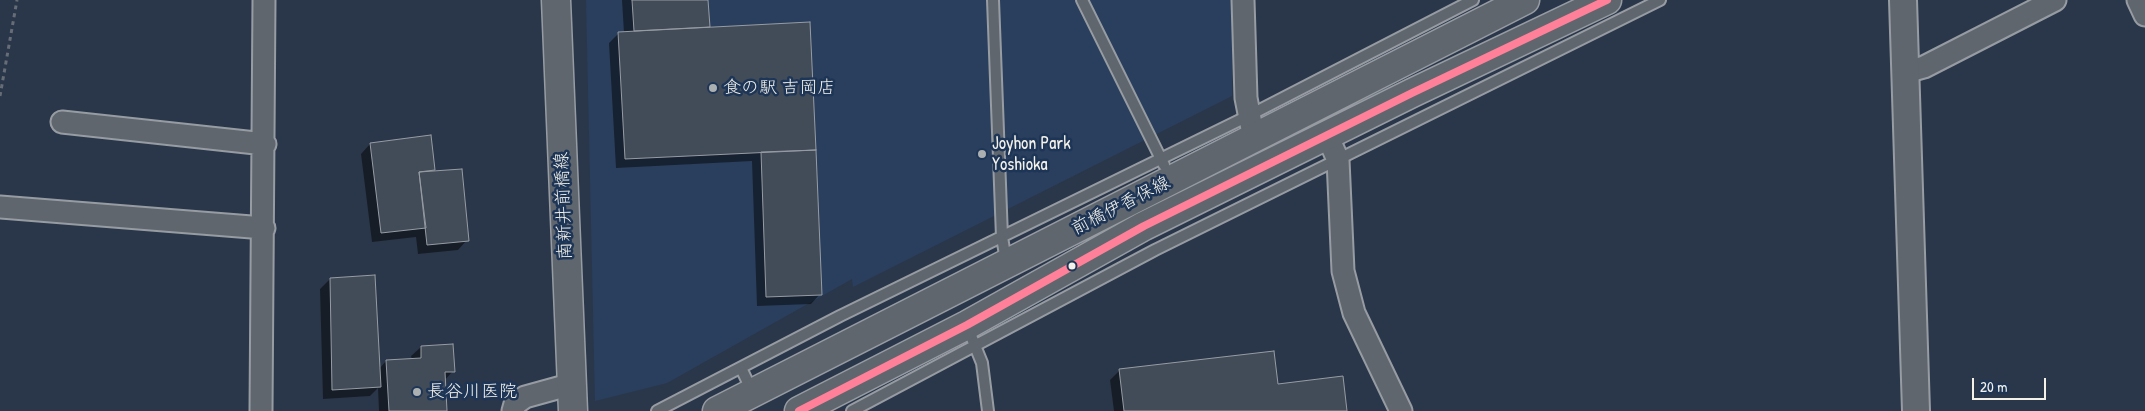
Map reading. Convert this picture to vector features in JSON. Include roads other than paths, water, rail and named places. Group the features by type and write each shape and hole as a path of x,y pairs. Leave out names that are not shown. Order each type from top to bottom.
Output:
{"main road":[{"name":"南新井前橋線","path":"556,0 573,411"},
{"name":"前橋伊香保線","path":"717,411 1006,264 1167,170 1251,127 1394,55 1525,0"},
{"name":"前橋伊香保線","path":"799,411 866,390 972,336 1149,238 1327,134 1416,105 1607,0"}],"street":[{"path":"261,411 265,144 264,0"},
{"path":"1244,0 1251,127"},
{"path":"1903,0 1916,411"},
{"path":"1906,72 1924,67 2055,0"},
{"path":"2138,0 2145,15"},
{"path":"62,122 265,144"},
{"path":"1327,134 1338,160 1343,271 1354,313 1401,411"},
{"path":"0,207 264,228"},
{"path":"513,411 515,404 525,397 572,384"}],"lane":[{"path":"993,0 1002,237 1006,264"},
{"path":"657,411 1002,237 1167,170 1082,0"},
{"path":"1394,55 1473,0"},
{"path":"1149,238 1338,160 1416,105 1660,0"},
{"path":"972,336 982,363 988,411"},
{"path":"741,368 753,393"},
{"path":"852,411 866,390"}],"place":[{"name":"食の駅 吉岡店","path":"713,88"},
{"name":"Joyhon Park Yoshioka","path":"982,154"},
{"name":"長谷川医院","path":"417,392"}]}
